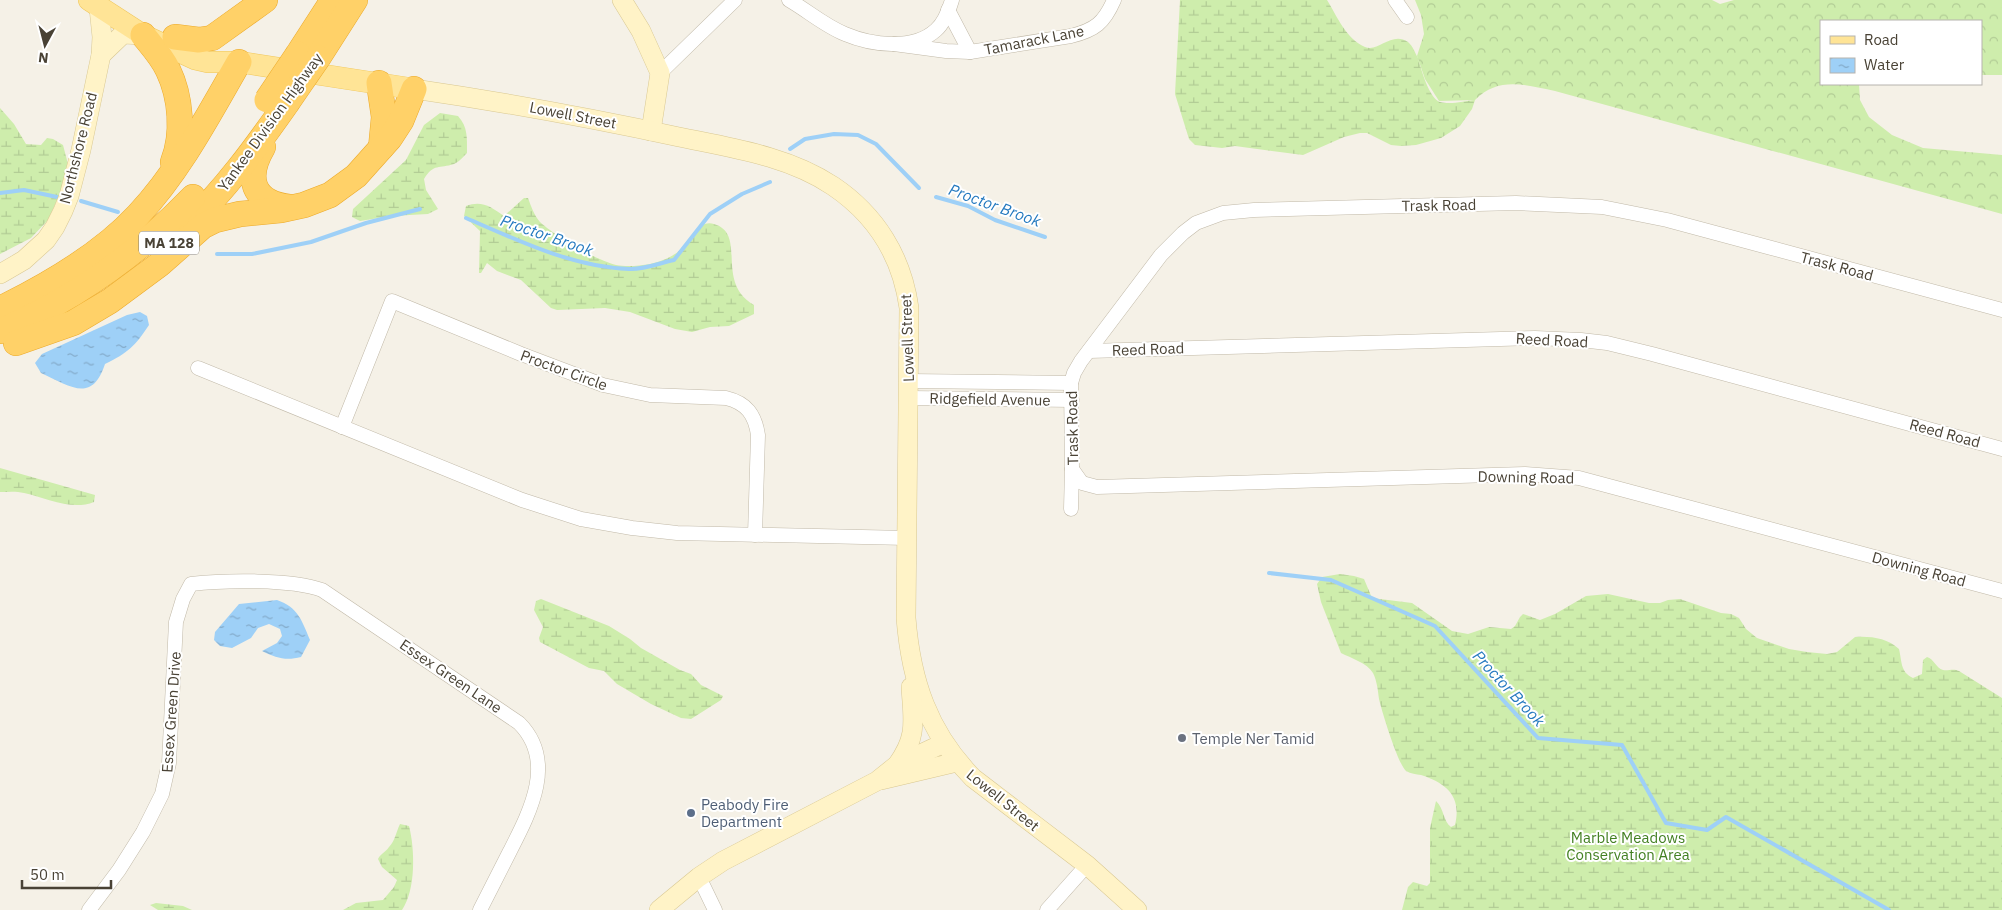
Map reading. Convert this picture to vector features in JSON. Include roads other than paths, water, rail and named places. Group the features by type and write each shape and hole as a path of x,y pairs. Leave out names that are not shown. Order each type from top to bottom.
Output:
{"highway":[{"path":"175,38 199,40 212,38 265,0"},
{"name":"Yankee Division Highway","path":"308,56 334,0"},
{"name":"Yankee Division Highway","path":"5,341 93,302 162,249 224,188 251,155 277,102 308,56 355,0"},
{"path":"143,35 168,69 174,85 177,102 179,119 178,147 167,179"},
{"path":"0,309 70,269 98,250 138,215 190,146 239,62"},
{"path":"379,83 384,117 381,148"},
{"path":"5,341 73,322 110,302 160,264 203,226 215,220 240,214 292,208 318,200 342,187 367,166 396,131 414,89"},
{"path":"277,102 254,165 254,188 260,196 269,202 292,208"}],"main road":[{"path":"622,0 641,31 660,73 651,131"},
{"name":"Lowell Street","path":"98,3 175,38 239,62"},
{"name":"Lowell Street","path":"98,3 143,35 195,59 208,62 239,62 525,106 750,152 795,166 832,185 865,212 892,249 906,289 909,324 906,618 911,666 921,698 944,743 957,762 991,793 1087,865 1136,910"},
{"name":"Northshore Road","path":"0,274 24,260 40,245 55,227 63,211 80,150 101,55 102,37 98,3"},
{"path":"101,55 123,34 143,35"},
{"path":"897,765 906,752 912,736 911,666"},
{"path":"659,910 699,877 756,842 877,781 897,765 944,743"},
{"path":"877,781 957,762"}],"street":[{"path":"660,73 735,0"},
{"name":"Tamarack Lane","path":"790,0 844,34 894,44 946,51 970,52 1008,47 1084,32 1104,20 1114,0"},
{"path":"1395,0 1407,17"},
{"path":"894,44 911,43 937,30 950,5"},
{"name":"Tamarack Lane","path":"950,5 970,52"},
{"name":"Trask Road","path":"1071,509 1071,383 1074,372 1161,255 1182,233 1196,223 1223,213 1254,210 1516,203 1602,207 1667,220 2002,310"},
{"name":"Proctor Circle","path":"342,427 392,302 603,385 650,395 726,398 745,405 752,413 756,422 758,435 755,535"},
{"name":"Reed Road","path":"1089,351 1510,338 1581,340 1652,354 2002,449"},
{"path":"198,368 522,500 605,524 655,531 907,538"},
{"name":"Ridgefield Avenue","path":"909,389 1071,383"},
{"name":"Ridgefield Avenue","path":"909,389 1072,400"},
{"name":"Downing Road","path":"1072,470 1082,483 1097,487 1525,474 1579,478 2002,591"},
{"name":"Essex Green Lane","path":"191,584 228,582 298,584 322,590 527,731 533,744 538,768 532,804 480,910"},
{"name":"Essex Green Drive","path":"88,910 119,870 143,832 162,794 169,763 176,622 183,599 191,584"},
{"path":"1047,910 1087,865"},
{"path":"699,877 716,910"}],"water":[{"path":"140,312 147,316 149,325 135,344 120,356 105,364 94,384 87,388 79,388 61,383 41,373 35,363 42,354 127,315"},
{"path":"277,600 295,611 302,621 310,640 301,657 281,658 262,651 277,643 282,636 280,629 269,624 258,628 251,638 232,648 220,646 214,640 215,632 239,604"}],"waterway":[{"name":"Proctor Brook","path":"790,149 805,139 834,134 858,135 876,144 919,188"},
{"name":"Proctor Brook","path":"466,218 566,258 608,267 640,268 674,260 710,214 742,194 770,182"},
{"name":"Proctor Brook","path":"0,193 24,190 57,197"},
{"name":"Proctor Brook","path":"936,197 968,206 995,220 1045,237"},
{"name":"Proctor Brook","path":"81,201 118,212"},
{"name":"Proctor Brook","path":"217,254 252,254 311,242 366,223 420,209"},
{"name":"Proctor Brook","path":"1269,573 1331,580 1435,626 1538,738 1622,745 1666,823 1707,830 1726,817 1889,910"}],"place":[{"name":"Temple Ner Tamid","path":"1182,738"},
{"name":"Peabody Fire Department","path":"691,813"}],"park label":[{"name":"Marble Meadows Conservation Area","path":"1628,846"}]}
